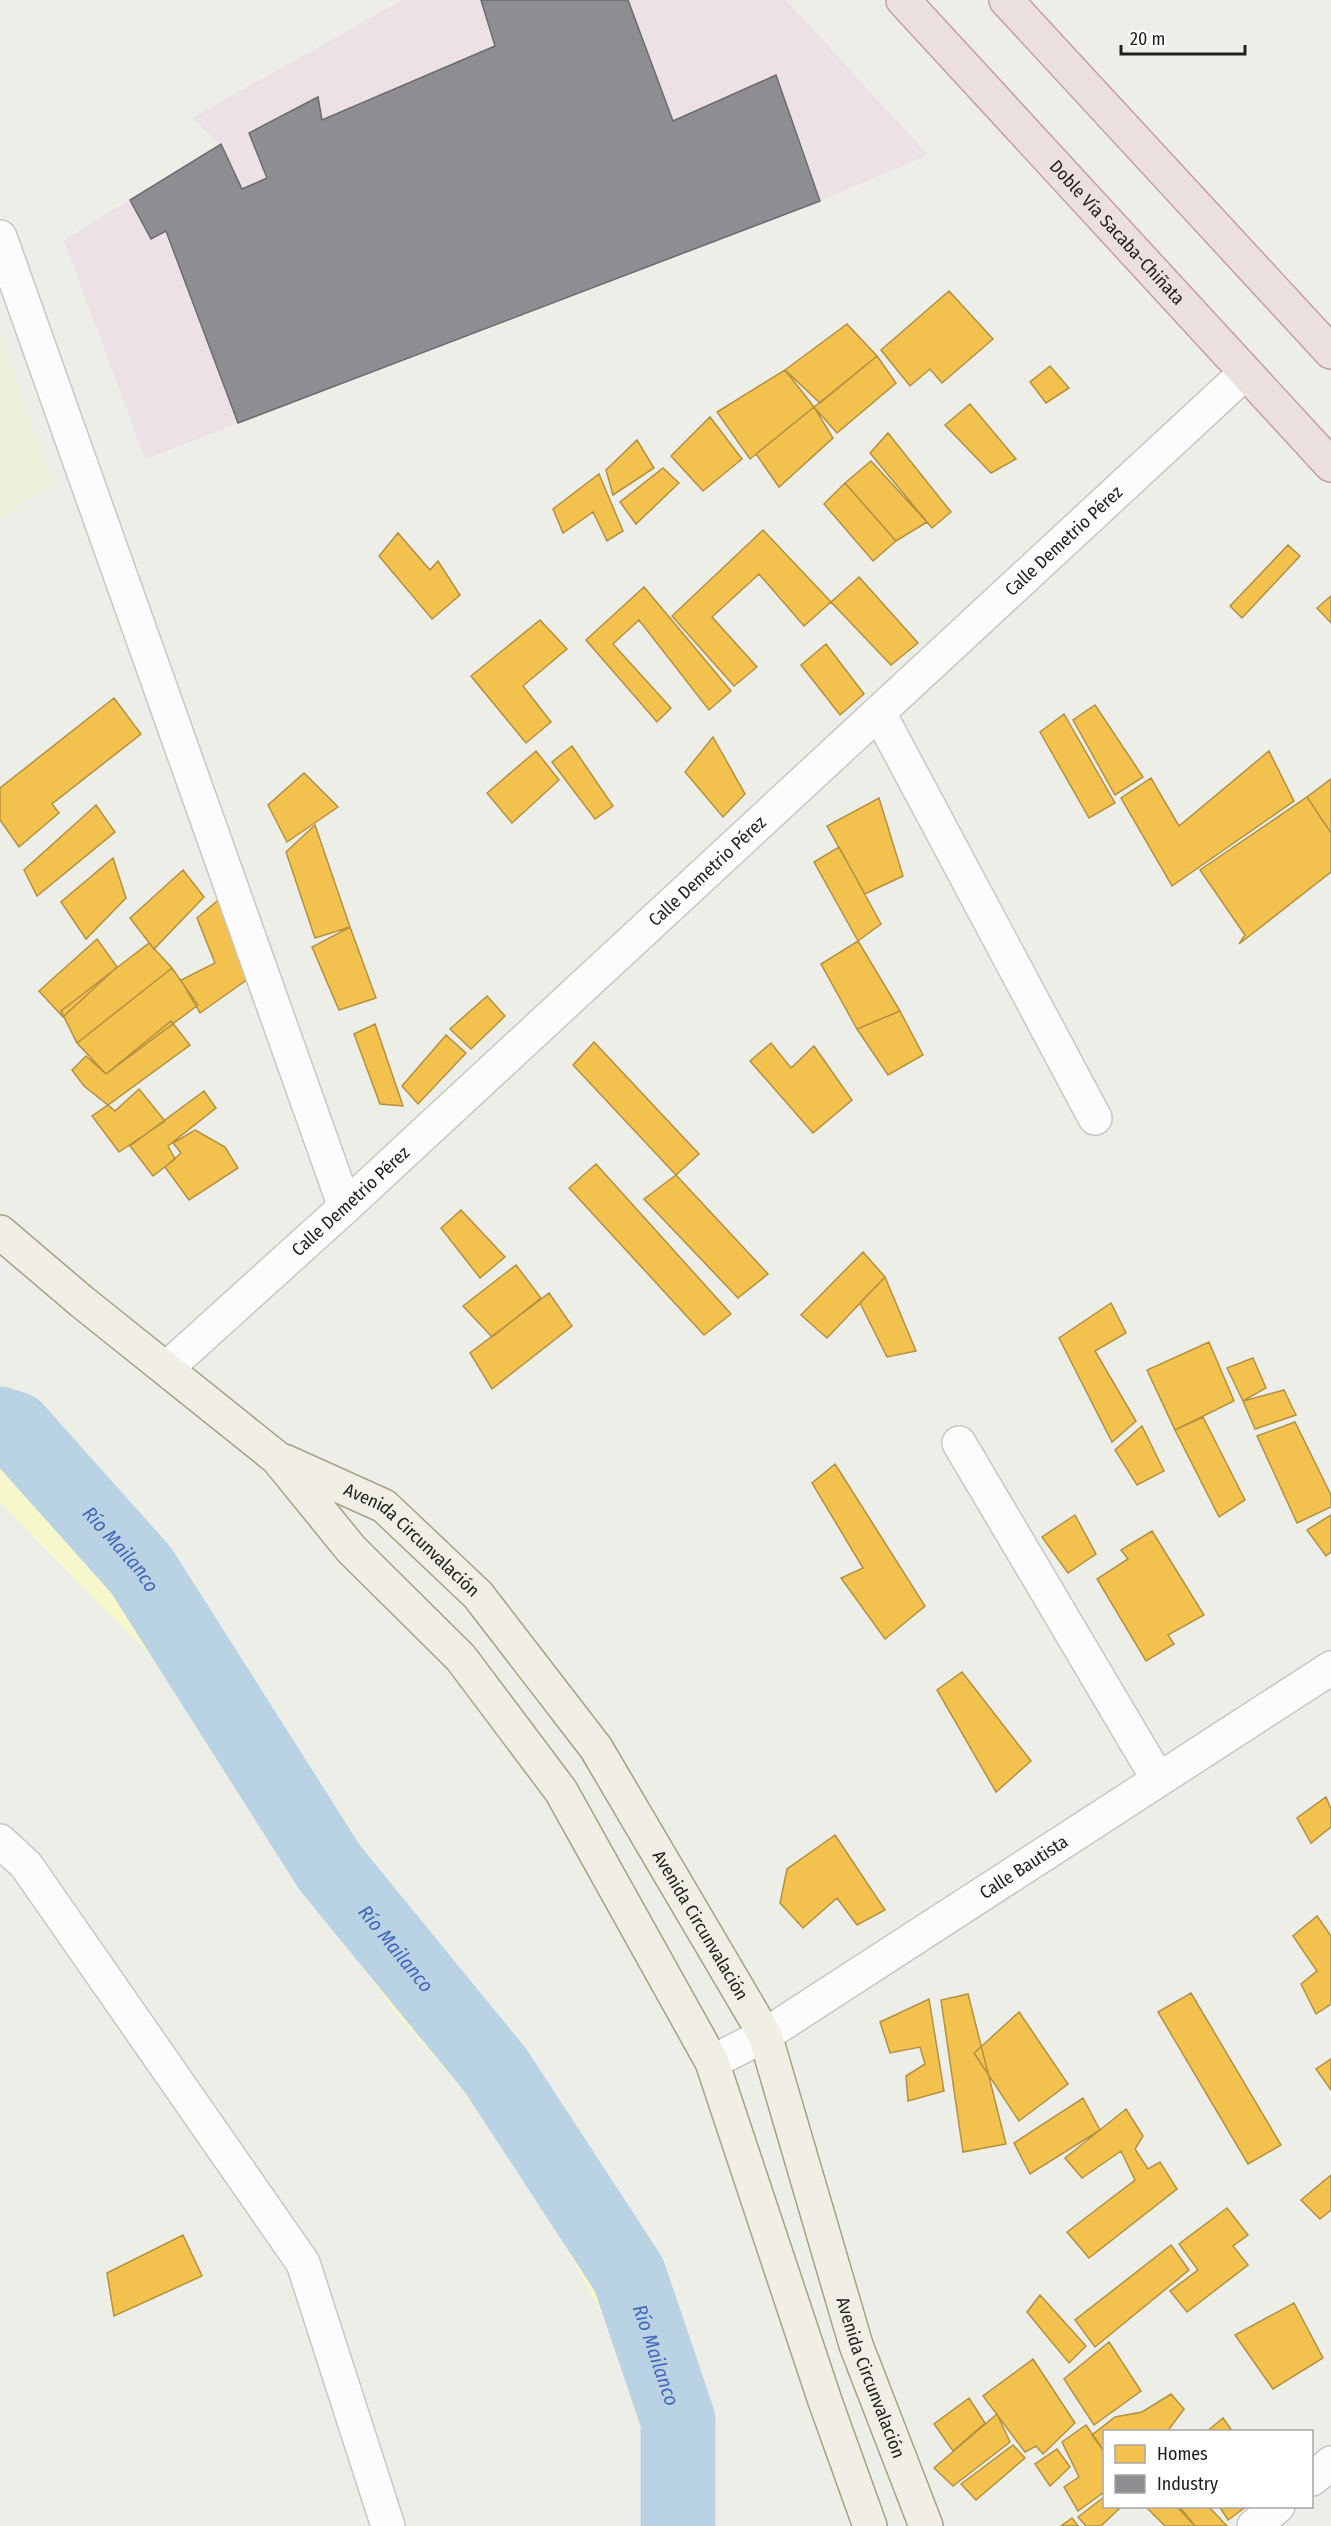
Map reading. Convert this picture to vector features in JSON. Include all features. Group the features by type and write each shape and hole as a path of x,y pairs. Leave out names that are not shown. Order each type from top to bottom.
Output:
{"highway":[{"name":"Doble Vía Sacaba-Chiñata","path":"903,0 1331,465"},
{"path":"1006,0 1331,352"}],"main road":[{"name":"Avenida Circunvalación","path":"0,1232 81,1301 277,1458 351,1549 461,1658 561,1791 712,2062 825,2402 870,2526"},
{"name":"Avenida Circunvalación","path":"277,1458 384,1506 478,1595 596,1748 765,2035 856,2345 926,2526"}],"street":[{"path":"0,237 345,1207"},
{"name":"Calle Demetrio Pérez","path":"167,1368 345,1207 1245,373"},
{"path":"879,713 1095,1118"},
{"path":"959,1443 1158,1779"},
{"name":"Calle Bautista","path":"712,2062 765,2035 1331,1668"},
{"path":"0,1841 26,1865 303,2263 388,2526"},
{"path":"1313,2477 1331,2463"},
{"path":"1254,2526 1276,2508"}],"shaded area":[{"path":"402,0 786,0 928,155 820,201 145,459 64,240 220,144 192,118"},
{"path":"0,334 53,485 0,518"}],"sand":[{"path":"0,1398 67,1456 188,1591 365,1856 587,2150 645,2257 683,2357 700,2461 701,2526 644,2526 644,2420 602,2314 507,2141 390,2006 170,1675 0,1502"}],"building: Homes":[{"path":"949,291 993,339 942,383 930,369 910,386 881,350"},
{"path":"847,324 877,356 820,403 785,370"},
{"path":"877,356 896,383 837,433 814,407"},
{"path":"1050,366 1069,388 1046,403 1030,382"},
{"path":"785,370 814,407 750,459 717,412"},
{"path":"970,404 1016,459 991,473 945,425"},
{"path":"814,407 833,438 779,487 756,454"},
{"path":"710,417 742,459 703,491 671,456"},
{"path":"888,433 951,512 932,528 870,453"},
{"path":"637,440 654,468 613,495 606,470"},
{"path":"871,461 927,522 896,541 845,483"},
{"path":"663,468 679,483 636,524 620,502"},
{"path":"599,474 623,531 607,541 593,512 563,533 553,509"},
{"path":"845,483 896,541 873,561 824,504"},
{"path":"763,530 831,602 804,626 759,574 712,617 757,667 734,686 672,616"},
{"path":"398,533 430,570 438,561 460,595 432,619 379,556"},
{"path":"1288,545 1300,556 1242,618 1230,606"},
{"path":"859,577 918,643 891,665 831,602"},
{"path":"644,587 731,691 709,710 639,620 613,644 671,708 657,722 586,640"},
{"path":"1331,596 1331,623 1317,608"},
{"path":"540,620 567,649 523,686 551,722 526,743 471,676"},
{"path":"826,644 864,694 840,715 801,665"},
{"path":"114,698 141,734 52,804 59,813 19,847 0,820 0,788"},
{"path":"1095,705 1143,777 1115,795 1073,720"},
{"path":"1064,714 1115,803 1089,818 1040,732"},
{"path":"713,737 745,794 723,817 685,772"},
{"path":"572,746 613,806 595,819 552,762"},
{"path":"536,751 559,780 512,823 487,793"},
{"path":"1269,751 1294,801 1172,886 1121,798 1151,778 1179,826"},
{"path":"304,773 338,807 287,842 268,805"},
{"path":"1331,779 1331,833 1307,797"},
{"path":"1307,797 1331,833 1331,872 1239,944 1245,935 1200,870"},
{"path":"879,798 903,876 865,894 827,826"},
{"path":"96,805 115,832 37,896 24,870"},
{"path":"315,825 350,927 315,938 286,852"},
{"path":"839,847 881,924 858,941 814,862"},
{"path":"113,858 126,898 86,939 61,902"},
{"path":"183,870 204,897 154,949 130,918"},
{"path":"229,891 258,972 200,1013 181,980 215,963 197,918"},
{"path":"350,927 376,998 339,1010 312,947"},
{"path":"97,939 117,967 63,1017 39,991"},
{"path":"858,941 900,1011 857,1029 821,964"},
{"path":"149,943 172,968 77,1043 61,1011"},
{"path":"172,968 198,1005 106,1074 77,1043"},
{"path":"487,996 505,1016 471,1049 450,1029"},
{"path":"900,1011 923,1055 888,1075 857,1029"},
{"path":"171,1021 190,1045 108,1105 84,1086 72,1070 86,1056 106,1074"},
{"path":"375,1024 403,1106 380,1104 354,1034"},
{"path":"446,1035 466,1053 418,1104 402,1086"},
{"path":"594,1042 699,1154 676,1175 573,1065"},
{"path":"771,1043 791,1068 814,1046 852,1100 813,1133 750,1061"},
{"path":"139,1089 165,1121 119,1152 92,1116 108,1105 115,1111"},
{"path":"204,1091 216,1108 168,1146 175,1159 153,1176 130,1146"},
{"path":"195,1130 225,1147 238,1168 189,1200 165,1167 181,1153 173,1143"},
{"path":"596,1164 731,1314 704,1335 569,1188"},
{"path":"676,1175 768,1274 738,1298 644,1199"},
{"path":"461,1210 505,1257 480,1278 441,1228"},
{"path":"863,1252 885,1277 827,1338 801,1315"},
{"path":"516,1265 541,1298 492,1337 463,1306"},
{"path":"885,1277 916,1351 887,1357 860,1303"},
{"path":"549,1293 572,1326 492,1389 470,1353"},
{"path":"1111,1303 1126,1333 1095,1351 1136,1421 1112,1442 1059,1338"},
{"path":"1209,1342 1234,1401 1175,1430 1147,1370"},
{"path":"1253,1358 1266,1388 1243,1401 1227,1368"},
{"path":"1284,1390 1296,1415 1255,1429 1243,1401"},
{"path":"1203,1417 1245,1500 1219,1517 1175,1430"},
{"path":"1295,1422 1331,1495 1331,1507 1297,1523 1257,1436"},
{"path":"1142,1426 1164,1471 1137,1485 1115,1450"},
{"path":"835,1464 925,1606 885,1639 841,1578 863,1568 812,1483"},
{"path":"1075,1515 1096,1554 1068,1573 1042,1537"},
{"path":"1331,1515 1331,1552 1326,1556 1307,1530"},
{"path":"1152,1531 1204,1615 1168,1635 1174,1644 1146,1661 1097,1579 1128,1559 1121,1550"},
{"path":"962,1672 1031,1761 996,1792 937,1690"},
{"path":"1326,1797 1331,1809 1331,1827 1311,1843 1297,1818"},
{"path":"835,1835 885,1910 857,1925 837,1898 803,1928 780,1903 787,1869"},
{"path":"1317,1916 1331,1936 1331,2004 1316,2014 1301,1984 1317,1971 1293,1936"},
{"path":"1191,1993 1281,2145 1248,2164 1158,2012"},
{"path":"968,1994 1006,2144 963,2152 941,2000"},
{"path":"929,1999 944,2091 908,2101 906,2076 925,2064 920,2047 890,2053 880,2022"},
{"path":"1019,2012 1068,2084 1019,2121 974,2053"},
{"path":"1331,2059 1331,2090 1316,2069"},
{"path":"1083,2098 1100,2130 1030,2174 1014,2143"},
{"path":"1126,2109 1143,2136 1135,2149 1148,2169 1160,2162 1177,2189 1089,2258 1067,2232 1135,2180 1121,2151 1082,2178 1065,2158"},
{"path":"1331,2175 1331,2210 1320,2219 1301,2200"},
{"path":"1227,2208 1248,2235 1233,2246 1248,2265 1187,2312 1170,2291 1198,2270 1179,2244"},
{"path":"183,2235 202,2276 114,2316 107,2273"},
{"path":"1171,2245 1189,2270 1095,2347 1075,2320"},
{"path":"1040,2295 1086,2346 1069,2363 1027,2312"},
{"path":"1294,2303 1323,2358 1273,2389 1235,2335"},
{"path":"1109,2342 1141,2391 1094,2425 1064,2379"},
{"path":"1033,2359 1075,2423 1043,2454 1036,2446 1025,2452 983,2396"},
{"path":"1171,2394 1184,2409 1168,2430 1103,2430 1103,2451 1092,2435 1115,2417 1142,2412"},
{"path":"969,2398 985,2423 953,2451 934,2424"},
{"path":"997,2414 1010,2442 953,2486 934,2468"},
{"path":"1223,2418 1232,2430 1208,2430"},
{"path":"1086,2425 1103,2450 1103,2493 1078,2511 1064,2487 1079,2477 1062,2442"},
{"path":"1013,2445 1025,2458 976,2500 961,2484"},
{"path":"1057,2449 1070,2467 1050,2486 1035,2464"},
{"path":"1103,2498 1103,2508 1120,2508 1101,2526 1086,2526 1078,2517"},
{"path":"1147,2508 1181,2508 1195,2526 1165,2526"},
{"path":"1178,2508 1210,2508 1227,2526 1195,2526"},
{"path":"1220,2508 1244,2508 1228,2520"},
{"path":"1072,2518 1078,2526 1061,2526"}],"building: Industry":[{"path":"481,0 628,0 673,121 776,75 820,201 238,423 166,231 151,239 130,200 221,144 242,189 267,178 249,133 318,97 322,120 495,46"}],"waterway":[{"name":"Río Mailanco","path":"0,1424 15,1429 141,1570 330,1868 496,2071 629,2275 678,2420 678,2526"}]}
